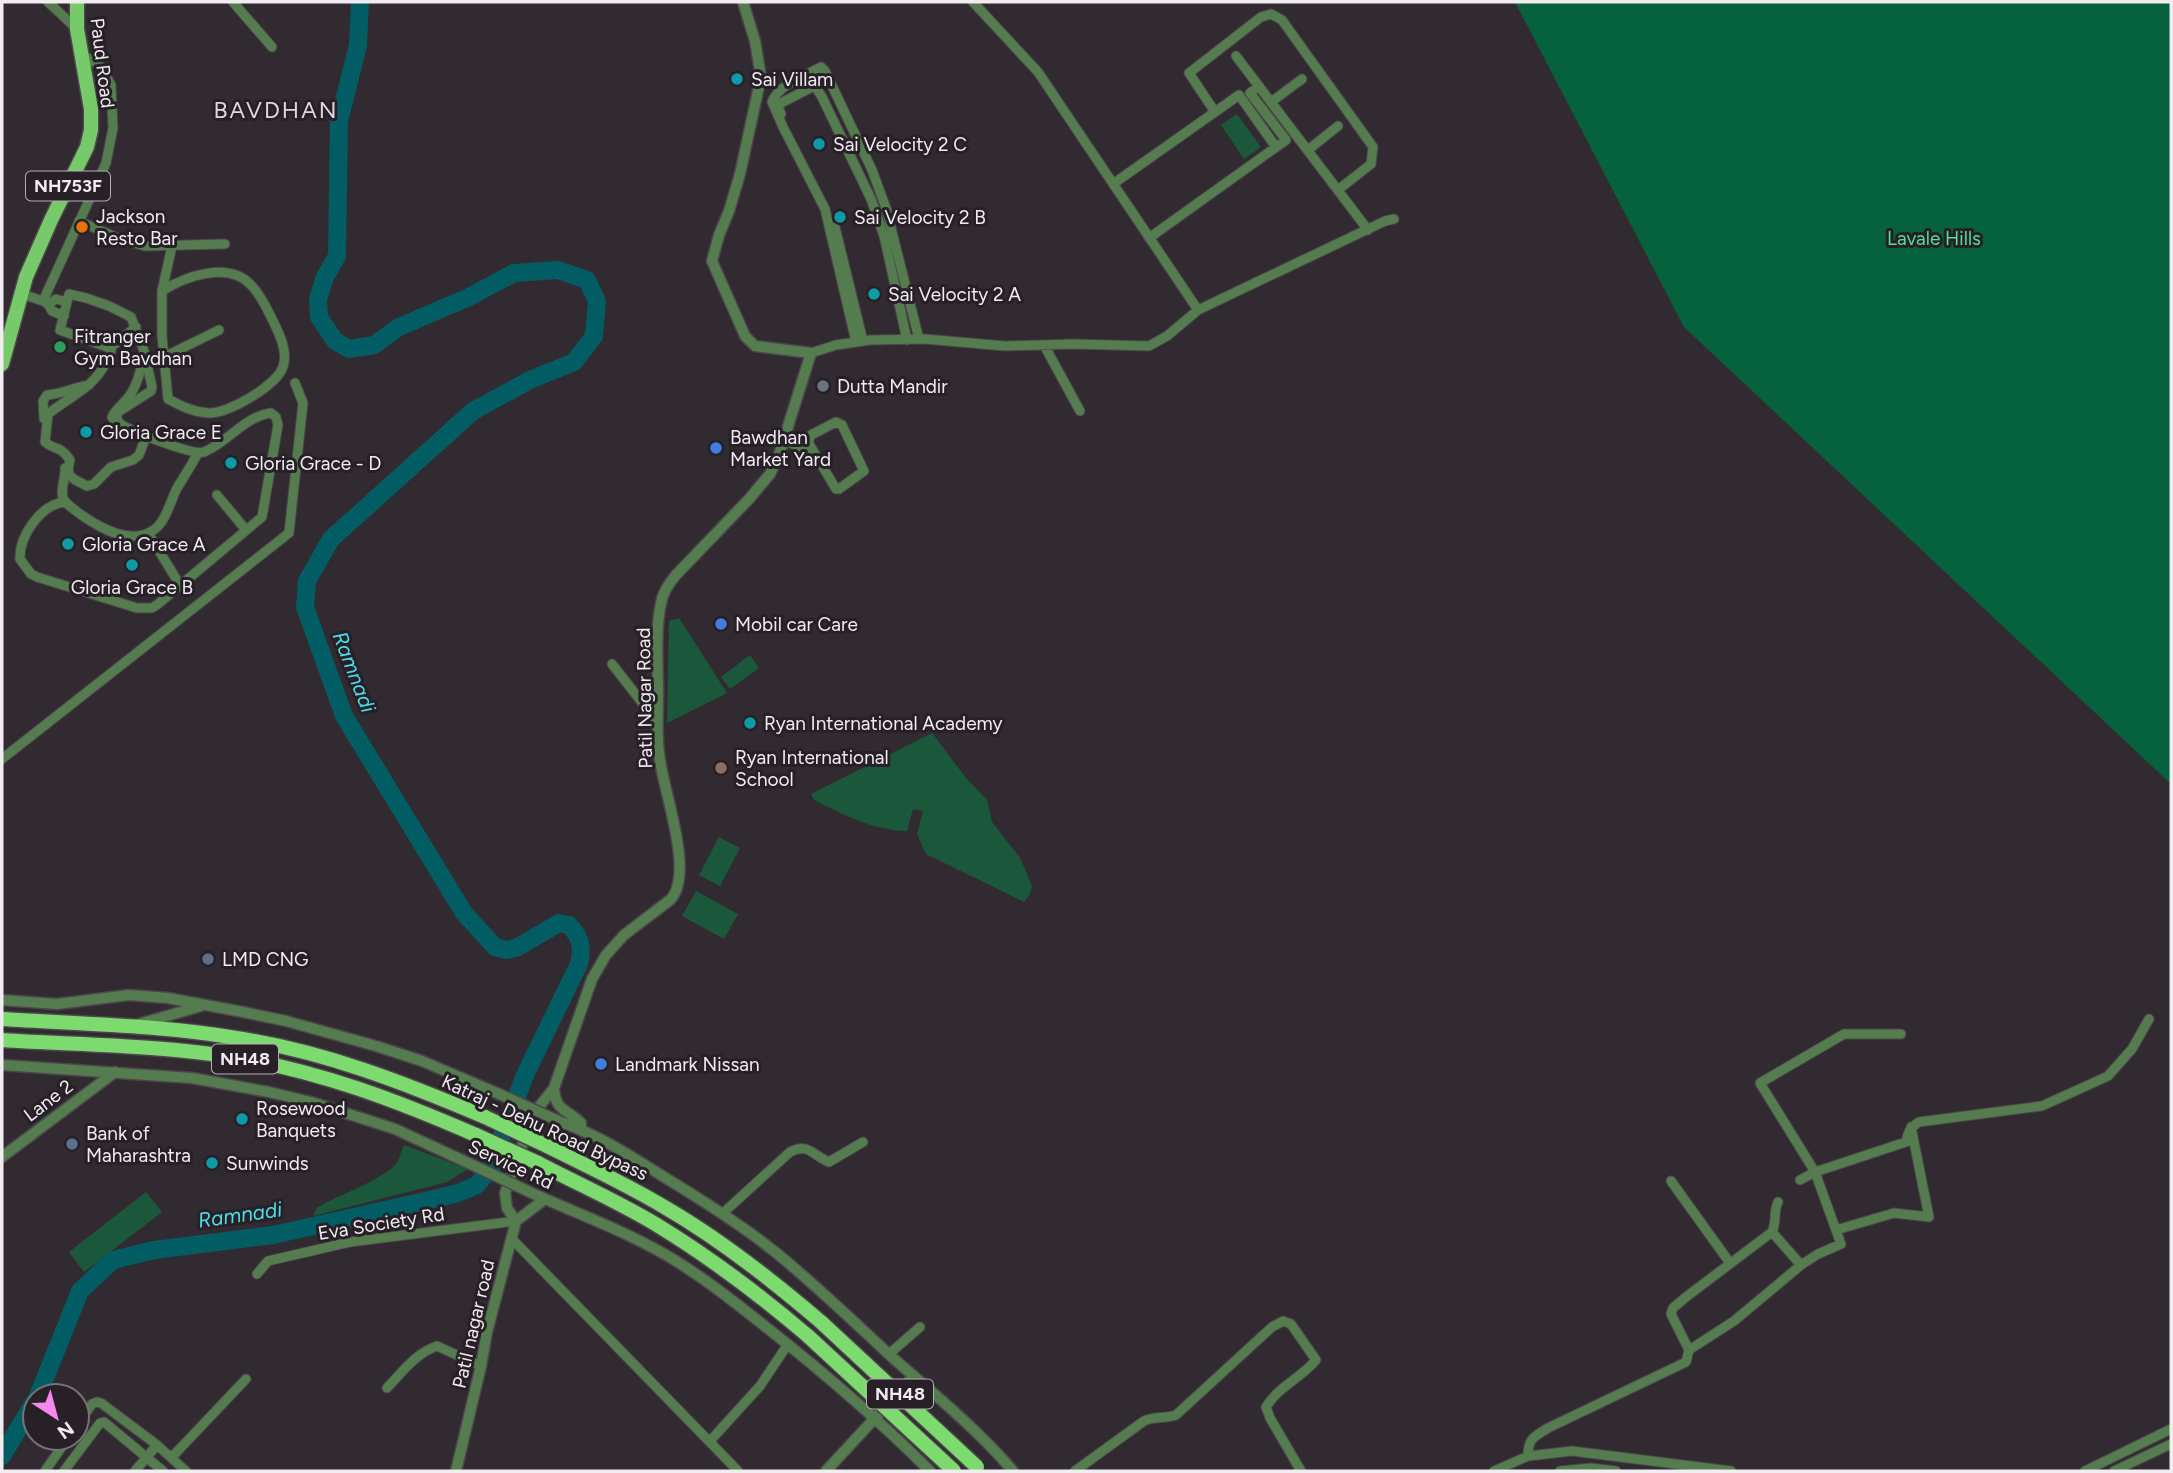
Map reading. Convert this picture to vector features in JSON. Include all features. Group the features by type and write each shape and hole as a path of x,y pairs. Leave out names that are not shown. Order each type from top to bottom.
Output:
{"highway":[{"name":"Katraj - Dehu Road Bypass","path":"2,1019 132,1027 238,1038 313,1055 412,1086 485,1117 629,1187 697,1227 758,1270 821,1322 979,1469"},
{"name":"Katraj - Dehu Road Bypass","path":"2,1040 131,1046 235,1057 297,1071 405,1104 538,1163 619,1204 686,1244 746,1286 808,1336 954,1471"}],"main road":[{"name":"Paud Road","path":"2,364 26,277 87,147 91,130 92,109 80,53 77,2"}],"street":[{"path":"48,2 77,29"},
{"path":"233,2 272,47"},
{"path":"743,2 755,41 761,78 740,174 712,261 745,336 755,345 811,353 836,345 906,340 1005,346 1149,346 1175,330 1198,310 1394,219"},
{"path":"972,2 1038,72 1198,310"},
{"path":"1215,112 1189,73 1261,17 1271,14 1282,20 1373,147 1371,164 1338,190"},
{"path":"46,302 106,163 113,128 111,86 101,67 80,53"},
{"path":"1236,56 1368,230"},
{"path":"860,342 825,209 772,102 782,88 821,67 872,170 886,208 919,340"},
{"path":"1271,102 1302,79"},
{"path":"860,342 840,243 831,214 778,106 812,86 822,97 871,199 884,236 906,340"},
{"path":"1149,237 1286,140 1251,93 1259,86"},
{"path":"1113,184 1239,95 1276,147"},
{"path":"1308,150 1338,126"},
{"path":"79,221 120,239 145,246 225,244"},
{"path":"162,291 177,282 198,275 225,272 250,283 265,304 278,331 285,352 283,369 264,388 239,404 210,413 185,408 168,399 162,291 172,246"},
{"path":"22,294 46,302 56,299 67,302"},
{"path":"65,502 51,506 28,530 21,544 20,559 31,574 137,608 152,608 262,517 264,512 278,425 276,417 271,413 265,414 198,453 120,424 116,417 118,412 151,391 152,387 136,327 131,317 110,306 69,295 60,330 110,348"},
{"path":"46,302 52,311 64,316"},
{"path":"136,327 110,348 101,374 91,384 48,414 45,442 50,447 58,447 65,452 70,460 68,472 87,486 94,484 111,467 133,460 142,448 144,442 141,437 124,431 116,425 112,417 132,393 139,377 144,351"},
{"path":"164,357 219,330"},
{"path":"1044,345 1080,411"},
{"name":"Patil Nagar Road","path":"554,1088 592,979 606,955 624,935 670,900 679,885 678,845 660,760 658,723 659,623 666,588 690,558 749,499 769,474 811,353"},
{"path":"2,759 289,533 303,403 295,383"},
{"path":"91,384 47,395 43,401 43,442 49,449 62,452 67,461 62,493 65,502 99,528 120,535 148,533 161,523 175,492 198,453"},
{"path":"783,440 813,452 836,489 864,471 839,423 836,422 808,438 813,452"},
{"path":"217,495 246,530"},
{"path":"148,533 180,585"},
{"path":"612,664 658,723"},
{"path":"2,1000 57,1004 129,995 168,998 286,1021 365,1042 422,1061 581,1129 642,1163 766,1245 914,1376 1013,1471"},
{"path":"132,1027 204,1005"},
{"path":"1801,1180 1815,1171 1906,1142 1908,1133 1919,1122 2042,1106 2108,1076 2132,1049 2149,1019"},
{"path":"1689,1350 1734,1321 1801,1265 1841,1244 1815,1171 1760,1083 1843,1034 1901,1034"},
{"name":"Service Rd","path":"2,1065 212,1081 280,1094 396,1129 644,1244 675,1261 735,1302 788,1344 875,1418 930,1471"},
{"name":"Lane 2","path":"2,1157 115,1072"},
{"path":"554,1088 558,1105 579,1120 581,1129"},
{"path":"545,1199 516,1221 508,1208 505,1193 534,1113 554,1088"},
{"path":"1836,1230 1894,1213 1929,1217 1912,1127"},
{"path":"722,1214 795,1149 808,1149 829,1162 863,1142"},
{"path":"1671,1181 1730,1263"},
{"path":"1528,1456 1528,1444 1532,1438 1548,1428 1686,1362 1689,1350 1671,1314 1674,1308 1772,1232 1775,1227 1777,1202"},
{"name":"Patil nagar road","path":"456,1471 487,1332 516,1221"},
{"name":"Eva Society Rd","path":"257,1274 268,1262 350,1242 516,1221"},
{"path":"1772,1232 1801,1265"},
{"path":"512,1239 738,1471"},
{"path":"1074,1471 1144,1421 1176,1415 1272,1327 1283,1321 1291,1324 1316,1360 1272,1397 1266,1407 1301,1471"},
{"path":"889,1354 920,1327"},
{"path":"709,1441 760,1385 788,1344"},
{"path":"387,1388 417,1356 437,1346 481,1366"},
{"path":"826,1471 914,1376"},
{"path":"172,1457 246,1378"},
{"path":"91,1405 97,1402 157,1445 186,1471"},
{"path":"64,1471 100,1423 104,1422 163,1471"},
{"path":"2085,1471 2171,1429"},
{"path":"2114,1471 2171,1444"},
{"path":"135,1471 157,1445"},
{"path":"45,1471 58,1452"},
{"path":"1563,1452 1562,1471 1591,1468 1616,1471"},
{"path":"1494,1471 1528,1456 1563,1452 1594,1453 1731,1471"},
{"path":"172,1457 195,1471"}],"green space":[{"name":"Lavale Hills","path":"1515,2 2171,2 2171,784 1684,327"},
{"path":"1237,114 1261,147 1244,159 1221,125"},
{"path":"679,618 727,693 667,723 669,621"},
{"path":"750,655 759,668 730,689 721,677"},
{"path":"932,733 966,778 987,800 992,822 1020,858 1032,886 1024,902 926,854 917,834 923,811 913,809 907,831 894,830 859,821 814,800 811,794"},
{"path":"719,837 740,848 720,886 699,875"},
{"path":"696,891 738,914 724,939 682,916"},
{"path":"404,1145 468,1169 447,1182 313,1216 317,1208 325,1203 365,1184 394,1166"},
{"path":"146,1192 162,1212 84,1272 69,1252"}],"waterway":[{"name":"Ramnadi","path":"44,1382 80,1291 113,1260 154,1250 273,1235 434,1199 477,1185 493,1165 525,1075 579,964 580,943 569,925 559,923 518,947 507,950 495,947 464,913 344,716 305,607 307,581 331,539 473,411 530,380 574,362 594,336 597,301 587,280 558,270 514,273 467,298 399,327 374,345 349,349 335,341 319,317 318,299 325,277 337,256 339,121 358,45 360,2"},
{"name":"Ramnadi","path":"2,1456 21,1424"}],"place":[{"name":"Sai Villam","path":"737,79"},
{"name":"Sai Velocity 2 C","path":"819,144"},
{"name":"Sai Velocity 2 B","path":"840,217"},
{"name":"Jackson Resto Bar","path":"82,227"},
{"name":"Sai Velocity 2 A","path":"874,294"},
{"name":"Fitranger Gym Bavdhan","path":"60,347"},
{"name":"Dutta Mandir","path":"823,386"},
{"name":"Gloria Grace E","path":"86,432"},
{"name":"Bawdhan Market Yard","path":"716,448"},
{"name":"Gloria Grace - D","path":"231,463"},
{"name":"Gloria Grace A","path":"68,544"},
{"name":"Gloria Grace B","path":"132,565"},
{"name":"Mobil car Care","path":"721,624"},
{"name":"Ryan International Academy","path":"750,723"},
{"name":"Ryan International School","path":"721,768"},
{"name":"LMD CNG","path":"208,959"},
{"name":"Landmark Nissan","path":"601,1064"},
{"name":"Rosewood Banquets","path":"242,1119"},
{"name":"Bank of Maharashtra","path":"72,1144"},
{"name":"Sunwinds","path":"212,1163"}],"district":[{"name":"BAVDHAN","path":"276,110"}]}
